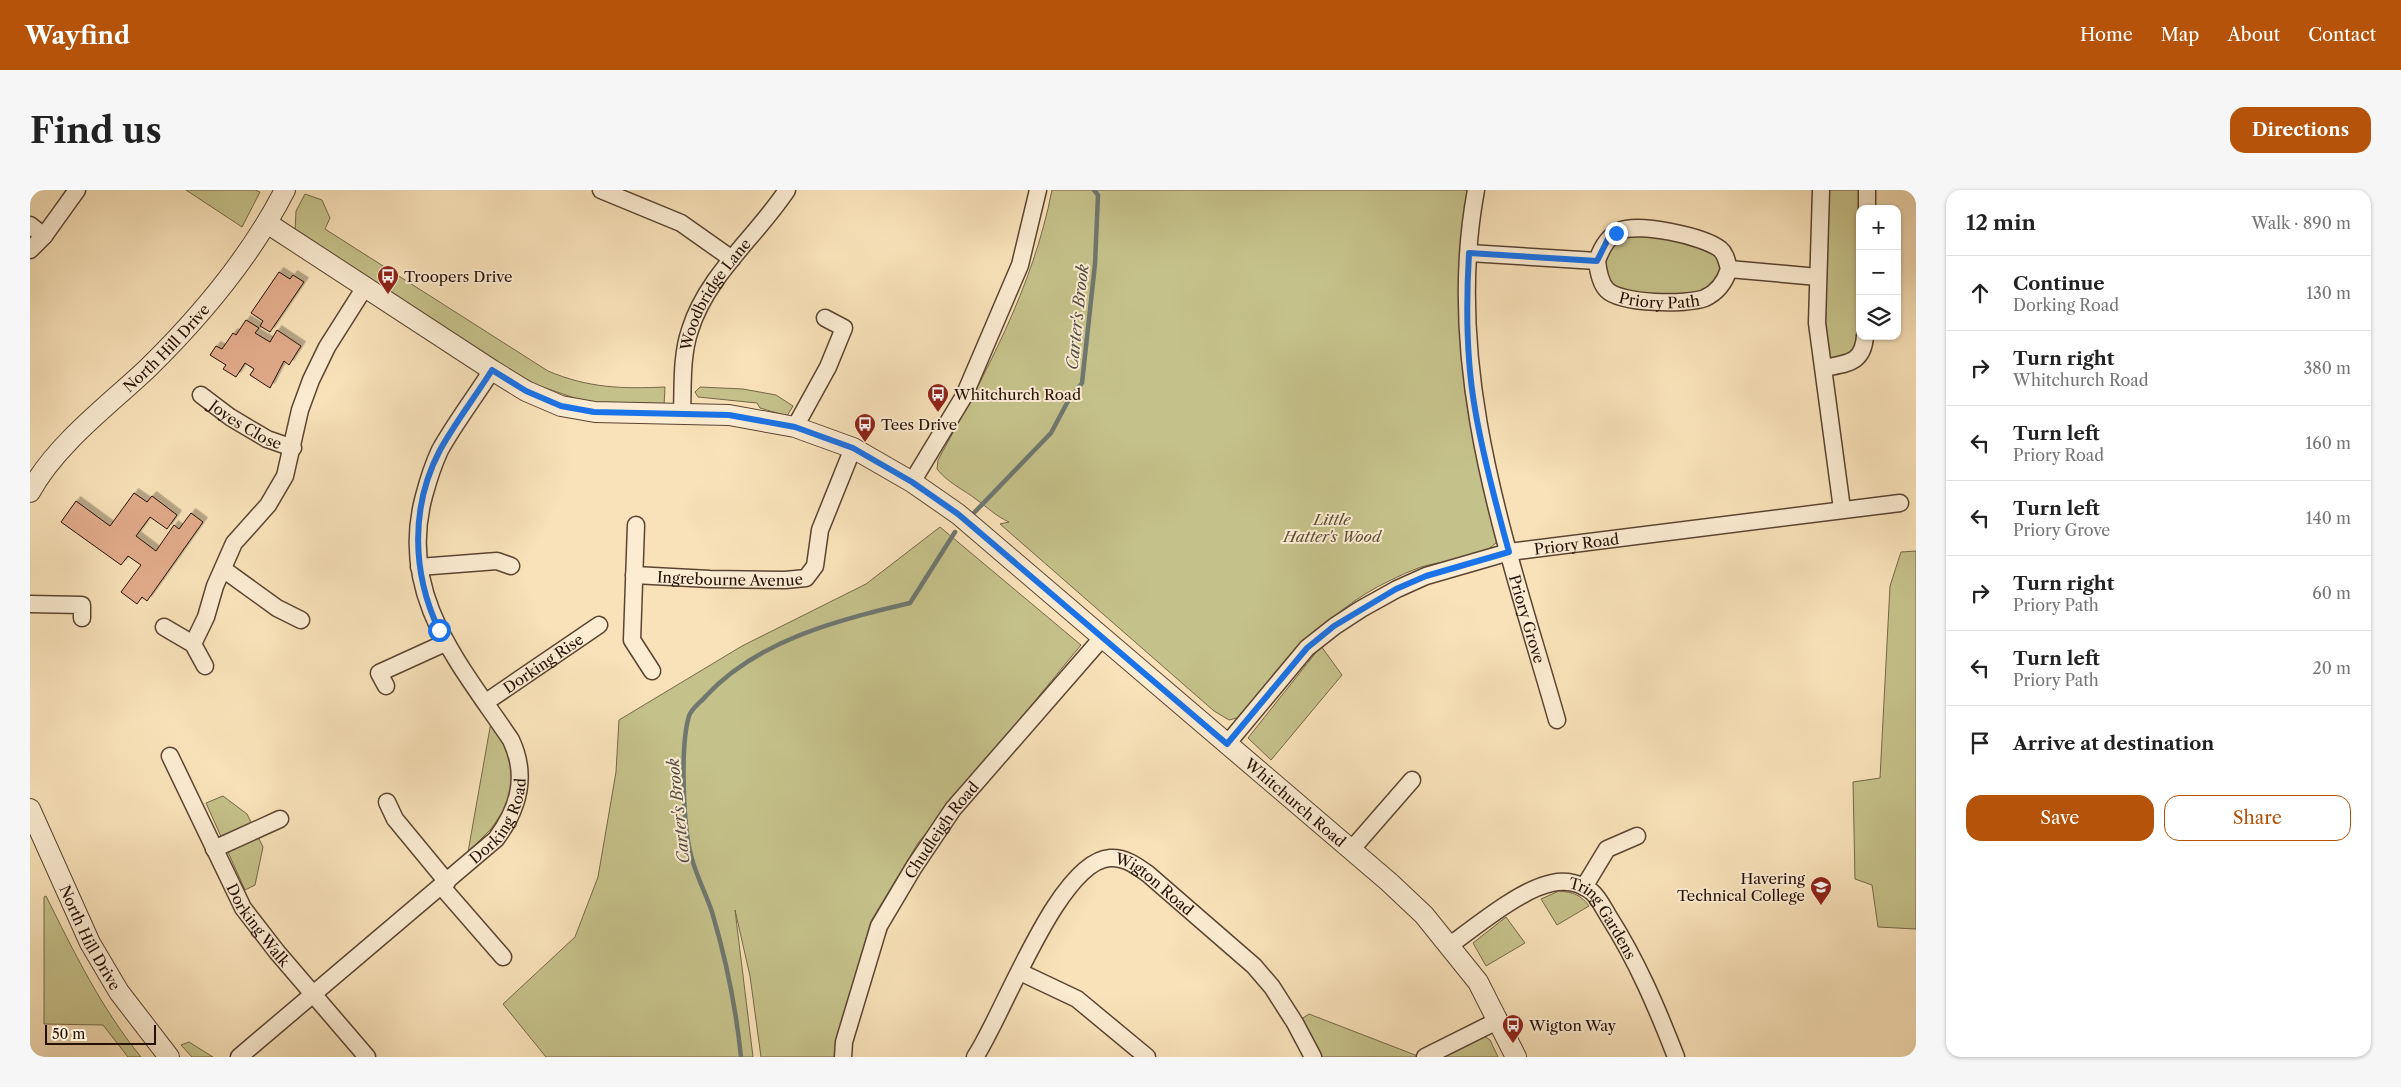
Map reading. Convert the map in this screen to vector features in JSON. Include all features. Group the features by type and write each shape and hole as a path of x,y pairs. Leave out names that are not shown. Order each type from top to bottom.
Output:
{"street":[{"path":"30,250 44,236 77,190"},
{"name":"North Hill Drive","path":"30,492 65,446 182,333 220,288 267,223 285,190"},
{"path":"602,190 681,223 732,259"},
{"name":"Woodbridge Lane","path":"682,414 689,332 700,304 732,259 787,190"},
{"path":"912,482 964,396 1020,265 1038,190"},
{"name":"Priory Grove","path":"1476,190 1470,220 1467,284 1469,356 1474,407 1485,463 1558,720"},
{"path":"1821,190 1817,323 1842,509"},
{"path":"1867,190 1867,205"},
{"name":"Whitchurch Road","path":"267,223 492,370 526,391 561,406 594,412 729,415 795,427 853,448 912,482 958,514 1351,850 1424,915 1478,982 1499,1020 1516,1057"},
{"path":"30,225 44,236"},
{"path":"1469,253 1597,261 1608,239 1620,230 1649,230 1679,233 1711,243 1722,250 1729,269 1818,277"},
{"name":"Priory Path","path":"1597,261 1600,278 1606,289 1614,295 1632,300 1684,301 1705,298 1720,288 1726,280 1729,269"},
{"path":"192,644 206,617 215,586 234,543 252,526 276,493 285,476 293,448 300,410 311,380 327,347 365,288"},
{"path":"795,427 828,366 844,328 825,318"},
{"path":"1824,368 1854,361 1863,349 1864,340"},
{"name":"Dorking Road","path":"239,1057 445,884 496,839 510,819 521,783 518,754 512,740 445,643 426,599 419,566 417,541 419,520 432,468 440,450 492,370"},
{"name":"Joyes Close","path":"201,395 230,417 267,440 293,448"},
{"name":"Ingrebourne Avenue","path":"634,575 710,580 791,580 806,578 815,566 820,530 853,448"},
{"name":"Priory Road","path":"1227,744 1307,648 1334,626 1396,589 1426,576 1509,552 1900,503"},
{"name":"Ingrebourne Avenue","path":"636,525 632,640 652,672"},
{"path":"419,566 497,561 511,566"},
{"path":"223,569 278,608 301,620"},
{"path":"30,604 82,605 82,618"},
{"name":"Dorking Rise","path":"486,702 599,625"},
{"path":"164,627 192,644 205,666"},
{"name":"Chudleigh Road","path":"845,1057 844,1042 879,926 914,867 953,809 1102,638"},
{"path":"386,686 379,673 445,643"},
{"name":"Dorking Walk","path":"170,756 243,908 314,995"},
{"name":"Whitchurch Road","path":"1351,850 1412,780"},
{"path":"387,802 395,819 503,956"},
{"name":"North Hill Drive","path":"30,809 90,943 118,992 169,1057"},
{"path":"214,849 280,819"},
{"path":"1584,887 1607,849 1637,836"},
{"name":"Wigton Road","path":"975,1057 990,1032 1039,931 1082,873 1100,861 1109,858 1122,859 1148,874 1254,966 1277,994 1313,1057"},
{"name":"Tring Gardens","path":"1450,946 1498,910 1539,887 1559,882 1572,882 1584,887 1594,894 1640,970 1676,1057"},
{"path":"1020,972 1077,999 1147,1057"},
{"path":"314,995 367,1057"},
{"path":"1425,1057 1499,1020"}],"green space":[{"path":"186,190 255,190 260,192 242,227"},
{"name":"Little Hatter's Wood","path":"1052,190 1469,190 1462,245 1460,304 1462,362 1469,417 1497,535 1496,543 1480,553 1417,569 1366,593 1325,624 1306,642 1270,679 1237,718 1229,720 1214,711 1000,524 1009,522 996,515 951,482 937,469 938,460 1006,330 1033,261 1044,226"},
{"path":"1821,190 1867,190 1861,205 1856,205 1856,340 1861,340 1863,349 1824,368"},
{"path":"305,194 322,200 330,218 325,229 548,371 577,381 605,386 634,388 665,387 664,406 589,403 537,385 497,363 295,231 296,211"},
{"path":"1612,236 1698,237 1729,269 1705,298 1614,295 1600,252"},
{"path":"700,387 743,389 776,395 793,406 787,416 760,408 757,403 698,397 695,392"},
{"path":"940,527 1081,645 918,843 871,921 837,1042 837,1057 761,1057 750,976 735,910 753,1057 546,1057 503,1004 575,937 598,877 616,772 619,720 742,646 866,584"},
{"path":"1916,551 1916,929 1878,927 1872,885 1855,879 1853,782 1880,778 1890,586 1901,552"},
{"path":"1321,646 1342,675 1271,760 1248,738"},
{"path":"491,722 511,756 512,793 505,808 491,829 468,852"},
{"path":"223,796 247,814 263,847 255,885 245,890 206,803"},
{"path":"1559,891 1576,895 1589,906 1557,925 1541,899"},
{"path":"46,896 101,999 141,1057 128,1057 103,1025 44,1024 44,897"},
{"path":"1506,917 1525,943 1486,966 1473,943"},
{"path":"1309,1014 1420,1057 1318,1057 1300,1020"},
{"path":"1481,1034 1490,1040 1498,1057 1437,1057"},
{"path":"189,1042 213,1057 192,1057 181,1045"}],"building":[{"path":"279,272 290,279 293,275 304,282 270,332 260,326 263,321 251,313"},
{"path":"246,320 259,328 255,333 270,342 277,330 301,346 289,365 284,361 270,388 250,375 254,369 245,363 236,377 223,369 226,365 210,355 216,346 222,349 233,333 236,335"},
{"path":"134,493 147,502 152,496 177,515 167,529 150,517 136,536 156,551 174,525 179,529 191,513 203,522 147,601 142,597 137,604 121,592 141,565 128,556 121,565 61,522 76,501 110,526"}],"waterway":[{"name":"Carter's Brook","path":"970,517 1051,433 1067,403 1082,383 1095,264 1098,195 1094,190"},
{"name":"Carter's Brook","path":"741,1057 730,984 722,948 712,912 694,866 686,828 684,747 689,716 696,706 727,677 750,660 774,646 828,625 910,603 955,532"}],"place":[{"name":"Troopers Drive","path":"388,295"},
{"name":"Whitchurch Road","path":"938,413"},
{"name":"Tees Drive","path":"865,443"},
{"name":"Havering Technical College","path":"1821,906"},
{"name":"Wigton Way","path":"1513,1044"}],"route":[{"path":"439,630 432,616 421,581 417,541 422,505 432,468 440,450 492,370 526,391 561,406 594,412 729,415 753,418 795,427 853,448 912,482 958,514 1227,744 1307,648 1334,626 1396,589 1426,576 1509,552 1485,463 1474,407 1469,356 1467,284 1469,253 1597,261 1608,239 1616,233"}]}
